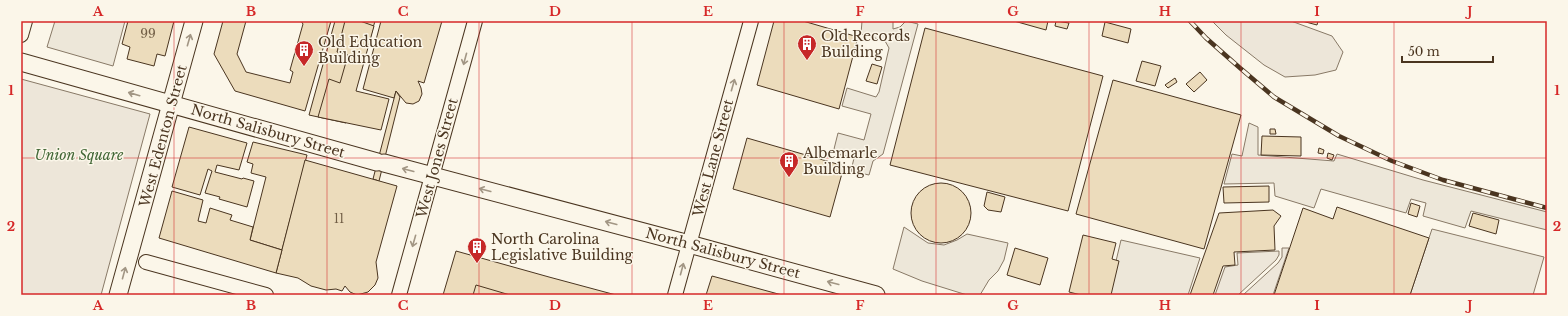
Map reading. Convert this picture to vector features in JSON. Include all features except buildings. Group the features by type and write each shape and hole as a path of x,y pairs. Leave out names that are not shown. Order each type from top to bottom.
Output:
{"main road":[{"name":"West Edenton Street","path":"118,295 194,21"},
{"name":"North Salisbury Street","path":"21,62 380,163 876,295"}],"street":[{"path":"21,35 25,21"},
{"name":"West Jones Street","path":"399,295 475,21"},
{"name":"West Lane Street","path":"675,295 751,21"},
{"path":"146,262 266,295"}],"green space":[{"path":"1212,21 1291,21 1332,36 1343,52 1336,70 1315,75 1285,77 1264,65 1226,35"},
{"name":"Union Square","path":"21,79 150,114 101,295 21,295"},
{"path":"1282,248 1289,248 1273,295 1243,295 1278,263 1282,257"},
{"path":"1279,251 1279,255 1276,260 1238,295 1215,295 1225,267 1238,265 1237,253"}],"shaded area":[{"path":"55,21 125,21 113,66 47,47"},
{"path":"862,21 893,21 893,29 900,27 906,21 918,24 883,154 873,161 869,175 851,171 854,158 833,153 838,133 864,140 871,114 842,106 847,88 876,97 879,92 889,48 885,41 861,34"},
{"path":"1249,123 1258,127 1258,155 1334,161 1337,154 1423,180 1547,212 1547,230 1471,211 1465,228 1423,216 1426,203 1411,199 1406,213 1321,189 1314,208 1275,196 1274,183 1224,184 1232,154 1242,156"},
{"path":"904,227 928,243 944,245 967,234 1008,243 1004,260 998,271 989,280 980,295 967,295 922,281 893,269"},
{"path":"1432,229 1544,257 1533,295 1410,295"},
{"path":"1121,240 1200,258 1188,295 1108,295"}],"railway":[{"path":"1190,21 1206,38 1274,97 1339,136 1392,161 1443,180 1547,208"}],"place":[{"name":"Old Records Building","path":"807,61"},
{"name":"Old Education Building","path":"304,67"},
{"name":"Albemarle Building","path":"789,178"},
{"name":"North Carolina Legislative Building","path":"477,264"}]}
